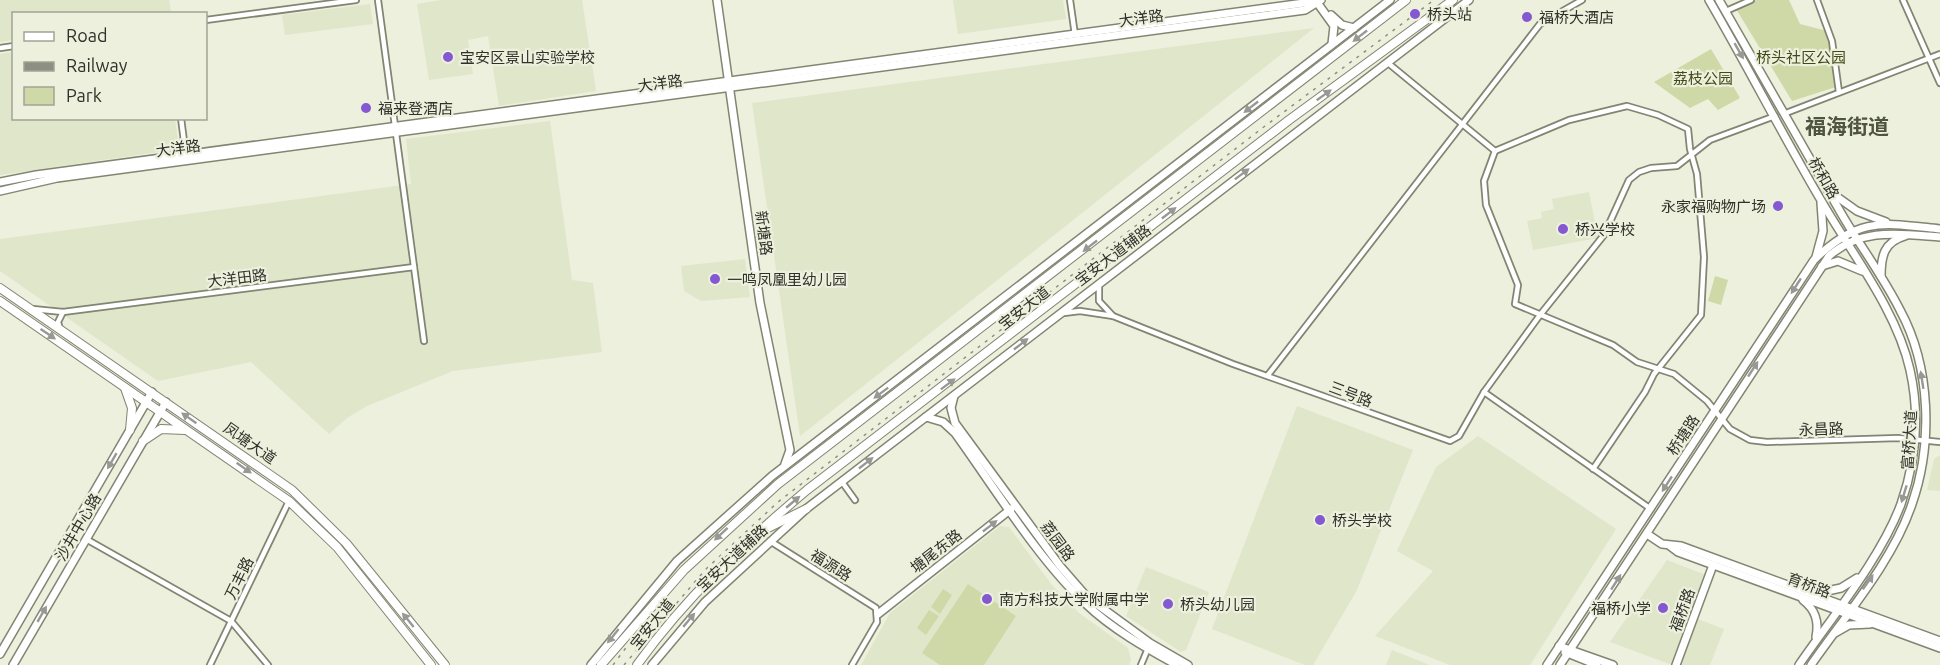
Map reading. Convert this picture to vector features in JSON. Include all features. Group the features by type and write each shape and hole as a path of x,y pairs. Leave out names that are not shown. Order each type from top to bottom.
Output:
{"main road":[{"name":"宝安大道","path":"601,665 684,570 778,484 1406,0"},
{"name":"宝安大道","path":"637,665 696,592 756,533 807,490 1290,120 1452,0"},
{"name":"凤塘大道","path":"0,288 270,474 311,507 350,548 445,665"},
{"name":"凤塘大道","path":"0,301 289,501 337,547 431,665"},
{"path":"122,385 132,406 130,430"},
{"path":"143,441 154,431 165,428 180,428 192,433"},
{"path":"756,533 806,509"}],"street":[{"path":"207,20 356,0"},
{"path":"378,0 424,341"},
{"name":"新塘路","path":"717,0 760,303 790,450 784,466"},
{"path":"1070,0 1075,38"},
{"path":"591,665 677,561 727,513 784,466 1390,0"},
{"name":"宝安大道辅路","path":"652,665 705,602 806,509 1100,281 1469,0"},
{"path":"1268,375 1540,24 1582,0"},
{"name":"桥和路","path":"1709,0 1846,243"},
{"name":"桥和路","path":"1719,0 1856,238"},
{"path":"1726,11 1751,0"},
{"path":"1817,0 1832,41 1839,92"},
{"path":"1903,0 1940,83"},
{"path":"1318,1 1339,24 1354,28"},
{"path":"1318,1 1334,26 1335,34 1331,46"},
{"name":"大洋路","path":"0,182 1075,38 1305,10 1318,1"},
{"path":"1786,113 1940,54"},
{"path":"1388,63 1462,126 1496,151 1569,120 1627,106 1658,115 1688,129 1697,174 1704,257 1701,315 1659,368 1593,469"},
{"path":"1651,509 1484,392 1540,315 1604,235 1629,180 1639,172 1651,168 1677,166 1710,140 1775,116"},
{"path":"181,120 186,158"},
{"name":"永昌路","path":"1496,151 1484,181 1486,205 1518,285 1515,304 1613,345 1637,362 1674,374 1716,410 1736,433 1759,442 1915,440 1940,442"},
{"name":"大洋路","path":"0,191 47,180 186,158"},
{"path":"1806,173 1817,168"},
{"path":"1831,192 1857,211 1897,225"},
{"path":"1814,260 1823,231 1821,200"},
{"path":"1852,231 1870,225 1940,229"},
{"name":"桥塘路","path":"1547,665 1814,260 1842,236 1852,231"},
{"path":"1856,238 1875,234 1940,237"},
{"path":"1881,278 1882,258 1886,248 1894,240 1909,235"},
{"name":"桥塘路","path":"1560,665 1818,270 1829,255 1856,238"},
{"name":"富桥大道","path":"1811,665 1888,554 1912,507 1921,476 1925,440 1925,400 1920,369 1907,325 1893,297 1856,238"},
{"name":"富桥大道","path":"1799,665 1879,548 1901,503 1915,440 1914,399 1910,370 1898,333 1883,303 1846,243"},
{"path":"1818,270 1827,263 1838,261 1863,271"},
{"name":"大洋田路","path":"27,307 63,312 414,267"},
{"path":"1100,281 1097,296 1099,302 1113,316"},
{"path":"1883,303 1893,297"},
{"name":"三号路","path":"1055,316 1080,311 1113,316 1450,441 1459,436 1484,392"},
{"path":"60,329 58,322 63,312"},
{"name":"沙井中心路","path":"0,654 152,392"},
{"name":"荔园路","path":"954,396 951,408 954,423 1060,566 1092,602 1149,646 1188,665"},
{"name":"沙井中心路","path":"13,665 166,402"},
{"name":"荔园路","path":"926,417 938,419 949,427 1074,593 1102,618 1177,665"},
{"path":"842,482 855,500"},
{"name":"万丰路","path":"210,665 289,501"},
{"name":"塘尾东路","path":"852,665 877,622 878,612 1011,509"},
{"name":"育桥路","path":"1647,534 1678,552 1796,595 1839,606"},
{"path":"86,539 231,621 268,665"},
{"name":"福源路","path":"770,541 878,612"},
{"name":"育桥路","path":"1670,546 1681,546 1812,592 1849,610 1940,641"},
{"path":"1879,548 1888,554"},
{"name":"福桥路","path":"1676,665 1713,565"},
{"path":"1812,592 1827,592 1841,588 1861,574"},
{"path":"1796,595 1811,607 1817,619 1813,646"},
{"name":"育桥路","path":"1849,610 1877,624 1940,648"},
{"path":"1831,636 1849,625 1877,624"},
{"path":"1141,665 1149,646"},
{"path":"1559,646 1597,665"},
{"path":"1569,651 1613,665"}],"shaded area":[{"path":"0,0 169,0 171,12 12,12 12,40 0,42"},
{"path":"441,0 582,0 596,91 499,106 488,36 468,40 473,74 429,80 417,4"},
{"path":"953,0 1063,0 1066,19 958,34"},
{"path":"370,4 373,24 285,35 282,15"},
{"path":"1314,28 1067,225 800,436 752,103"},
{"path":"12,52 12,120 175,120 179,149 0,175 0,54"},
{"path":"550,121 572,280 593,283 602,352 453,371 367,406 347,418 329,434 251,362 158,381 0,271 0,239 411,184 406,139"},
{"name":"桥兴学校","path":"1589,192 1598,238 1533,250 1527,221 1542,218 1541,212 1554,209 1552,199"},
{"name":"一鸣凤凰里幼儿园","path":"745,259 750,297 701,301 684,291 681,266"},
{"name":"桥头学校","path":"1297,406 1413,450 1357,590 1313,665 1305,665 1212,629"},
{"path":"1478,436 1616,529 1530,665 1450,665 1375,636 1433,571 1397,551 1436,467"},
{"path":"1940,455 1940,491 1927,490 1934,459"},
{"name":"南方科技大学附属中学","path":"1000,526 1009,527 1052,585 1079,613 1128,648 1131,660 1129,665 861,665 890,613"},
{"name":"福桥小学","path":"1667,560 1706,575 1672,665 1610,642"},
{"name":"桥头幼儿园","path":"1146,567 1209,592 1186,650 1181,652 1126,616"},
{"path":"1698,619 1724,629 1710,665 1680,665"},
{"path":"1392,650 1430,665 1386,665"}],"green space":[{"name":"桥头社区公园","path":"1757,0 1789,0 1800,24 1827,31 1831,42 1836,87 1792,101 1736,9"},
{"name":"荔枝公园","path":"1711,49 1740,98 1718,110 1708,99 1690,108 1654,82"},
{"path":"1715,276 1728,280 1721,305 1708,301"},
{"path":"968,584 1016,616 984,665 940,665 922,653"},
{"path":"943,589 952,595 940,614 931,607"},
{"path":"929,610 939,616 926,635 917,628"}],"railway":[{"path":"624,665 705,570 778,502 1265,126 1434,0"},
{"path":"613,665 631,641"}],"place":[{"name":"桥头站","path":"1415,14"},
{"name":"福桥大酒店","path":"1527,17"},
{"name":"宝安区景山实验学校","path":"448,57"},
{"name":"福来登酒店","path":"366,108"},
{"name":"永家福购物广场","path":"1778,206"},
{"name":"桥兴学校","path":"1563,229"},
{"name":"一鸣凤凰里幼儿园","path":"715,279"},
{"name":"桥头学校","path":"1320,520"},
{"name":"南方科技大学附属中学","path":"987,599"},
{"name":"桥头幼儿园","path":"1168,604"},
{"name":"福桥小学","path":"1663,608"}],"district":[{"name":"福海街道","path":"1847,126"}]}
